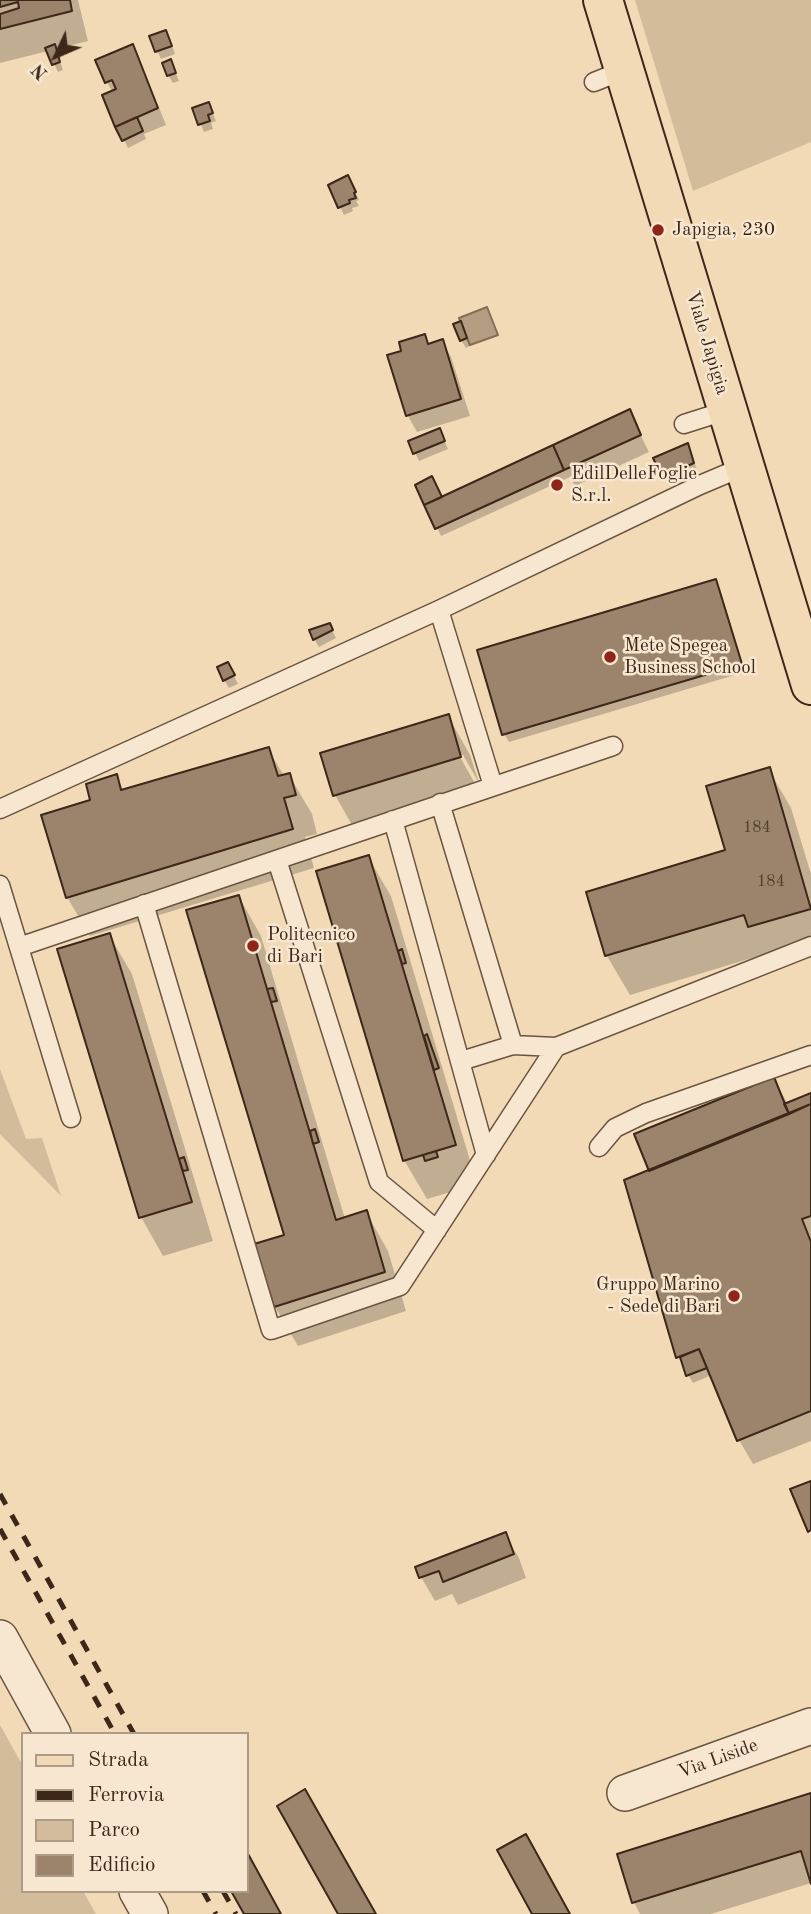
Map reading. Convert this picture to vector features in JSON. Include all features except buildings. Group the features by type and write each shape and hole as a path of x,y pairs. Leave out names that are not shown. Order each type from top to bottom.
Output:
{"main road":[{"name":"Viale Japigia","path":"603,0 609,76 728,410 811,685"}],"street":[{"path":"0,1638 52,1732"},
{"name":"Via Liside","path":"625,1793 811,1726"},
{"path":"138,1893 150,1914"}],"lane":[{"path":"684,424 728,410"},
{"path":"0,808 439,610 745,466"},
{"path":"439,610 493,786"},
{"path":"19,947 613,746"},
{"path":"440,803 513,1045"},
{"path":"393,820 486,1155"},
{"path":"277,860 379,1182 437,1230"},
{"path":"0,884 71,1118"},
{"path":"144,904 271,1330 400,1286 556,1047"},
{"path":"461,1061 513,1045 556,1047 811,946"},
{"path":"599,1147 615,1128 646,1113 811,1055"}],"green space":[{"path":"635,0 811,0 811,142 693,191"},
{"path":"0,1069 26,1139 42,1138 61,1196 0,1134"},
{"path":"0,1725 21,1762 21,1893 84,1893 96,1914 0,1914"}],"shaded area":[{"path":"487,307 498,335 470,345 459,318"}],"railway":[{"path":"0,1494 133,1732"},
{"path":"0,1529 114,1732"},
{"path":"204,1893 216,1914"},
{"path":"224,1893 236,1914"}],"place":[{"name":"Japigia, 230","path":"658,230"},
{"name":"EdilDelleFoglie S.r.l.","path":"557,485"},
{"name":"Mete Spegea Business School","path":"610,657"},
{"name":"Politecnico di Bari","path":"253,946"},
{"name":"Gruppo Marino - Sede di Bari","path":"734,1296"}]}
